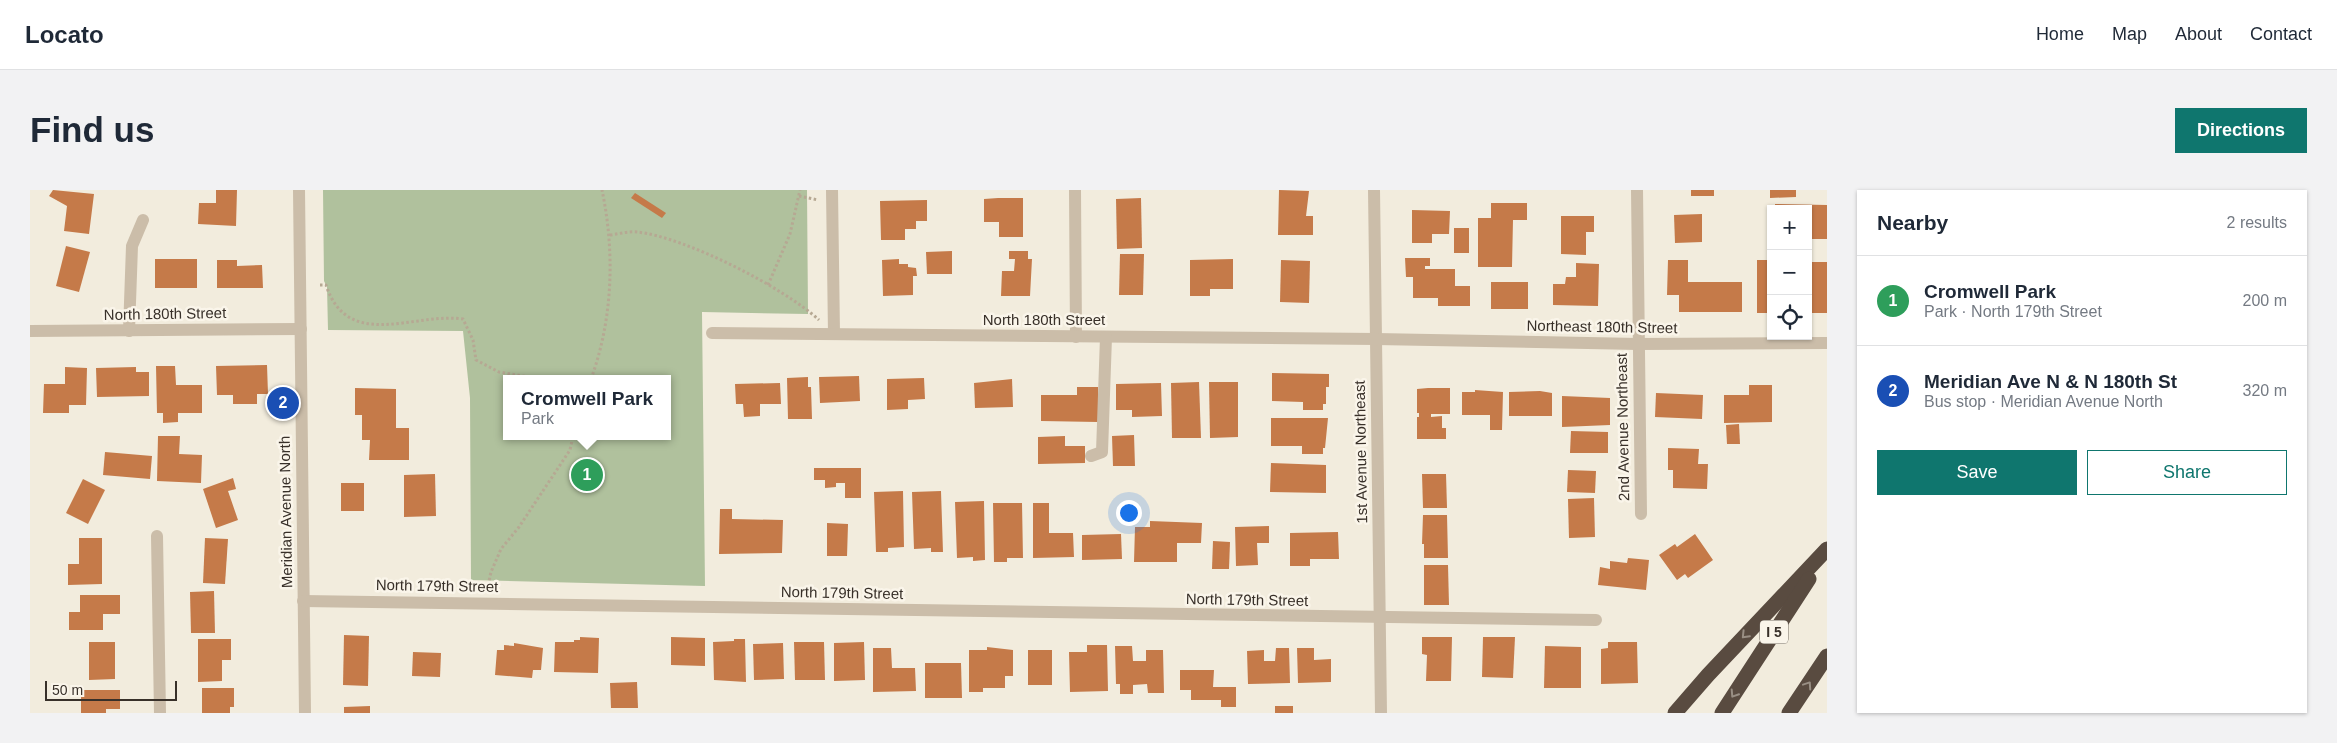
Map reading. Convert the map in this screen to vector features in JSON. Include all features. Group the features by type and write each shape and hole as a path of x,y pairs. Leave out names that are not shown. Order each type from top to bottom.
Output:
{"highway":[{"path":"1675,713 1708,675 1827,550"},
{"name":"I 5","path":"1722,713 1827,550"},
{"path":"1790,713 1827,656"}],"street":[{"name":"Meridian Avenue North","path":"299,190 305,713"},
{"path":"832,190 834,334"},
{"path":"1075,190 1076,337"},
{"name":"1st Avenue Northeast","path":"1374,190 1381,713"},
{"name":"2nd Avenue Northeast","path":"1637,190 1641,514"},
{"path":"129,331 132,246 143,220"},
{"name":"North 180th Street","path":"30,332 301,329"},
{"name":"North 180th Street","path":"712,333 1376,339"},
{"path":"1091,456 1102,452 1106,337"},
{"name":"Northeast 180th Street","path":"1376,339 1638,344 1827,343"},
{"path":"158,536 160,713"},
{"name":"North 179th Street","path":"303,601 1596,620"}],"path":[{"path":"592,375 606,327 610,235 602,190"},
{"path":"768,285 790,234 800,190"},
{"path":"610,235 636,232 663,237 712,256 768,285 811,312 834,334"},
{"path":"320,285 326,285 331,300 348,319 367,323 395,324 446,316 463,319 473,340 476,360 498,372 516,375"},
{"path":"484,603 491,572 501,549 519,527 570,450 572,440"}],"green space":[{"path":"323,190 807,190 808,314 702,312 705,586 471,580 470,398 463,331 328,330 327,287 324,281"}],"building":[{"path":"53,190 94,194 89,234 64,231 67,206 49,196"},
{"path":"216,190 237,190 236,226 198,224 199,203 216,203"},
{"path":"1279,190 1309,191 1306,216 1313,216 1313,235 1278,235"},
{"path":"1691,190 1714,190 1714,196 1691,196"},
{"path":"1770,190 1796,190 1796,197 1770,198"},
{"path":"635,193 666,213 662,218 631,198"},
{"path":"1023,198 1023,237 999,237 999,222 984,222 984,199"},
{"path":"1141,198 1142,248 1117,249 1116,199"},
{"path":"927,200 927,221 916,221 916,229 905,229 905,240 881,240 880,201"},
{"path":"1491,203 1527,203 1527,220 1513,220 1512,267 1478,267 1478,218 1491,218"},
{"path":"1775,204 1827,205 1827,239 1812,239 1812,205"},
{"path":"1412,210 1450,211 1449,234 1432,234 1432,243 1412,243"},
{"path":"1702,214 1702,242 1675,243 1674,215"},
{"path":"1561,216 1594,216 1594,232 1586,232 1586,255 1561,254"},
{"path":"1454,228 1469,228 1469,253 1454,253"},
{"path":"66,246 90,252 79,292 56,286"},
{"path":"952,251 952,274 927,274 926,252"},
{"path":"1009,251 1028,251 1028,259 1032,259 1030,296 1001,296 1002,271 1014,271 1015,259 1009,259"},
{"path":"1120,254 1144,254 1143,295 1119,295"},
{"path":"1405,258 1430,258 1430,266 1425,266 1425,269 1455,269 1455,286 1470,286 1470,306 1438,306 1438,298 1413,298 1413,277 1406,277"},
{"path":"155,259 197,259 197,288 155,288"},
{"path":"899,259 899,264 908,264 908,267 916,268 917,276 913,276 913,295 883,296 882,260"},
{"path":"1233,259 1233,289 1210,289 1210,296 1190,296 1190,260"},
{"path":"217,260 237,260 237,266 262,265 263,288 217,288"},
{"path":"1281,260 1310,261 1309,303 1280,302"},
{"path":"1668,260 1688,260 1688,282 1742,282 1742,312 1679,312 1679,295 1667,295"},
{"path":"1757,260 1767,260 1767,313 1757,313"},
{"path":"1812,262 1827,262 1827,313 1812,313"},
{"path":"1576,263 1599,264 1598,306 1553,305 1553,284 1565,284 1566,277 1576,277"},
{"path":"1491,282 1528,282 1528,309 1491,309"},
{"path":"267,365 268,394 257,394 257,404 233,404 233,395 217,395 216,366"},
{"path":"156,366 175,366 176,385 202,385 202,413 178,413 178,422 163,423 163,413 157,413"},
{"path":"65,367 87,368 86,405 69,405 69,413 43,413 44,384 65,384"},
{"path":"136,367 136,372 149,372 149,396 97,397 96,368"},
{"path":"1272,373 1329,374 1329,387 1326,387 1326,404 1323,404 1323,410 1303,410 1303,402 1272,401"},
{"path":"859,376 860,401 820,403 819,377"},
{"path":"808,377 808,387 811,387 812,419 788,419 787,378"},
{"path":"924,378 925,399 908,400 908,409 887,410 887,379"},
{"path":"1012,379 1013,407 975,408 974,383"},
{"path":"1199,382 1201,438 1172,438 1171,383"},
{"path":"1209,382 1238,382 1238,437 1210,438"},
{"path":"780,383 781,404 760,404 760,416 744,417 743,404 736,404 735,384"},
{"path":"1161,383 1162,416 1132,417 1132,410 1116,410 1116,384"},
{"path":"1749,385 1772,385 1772,422 1724,423 1724,395 1749,395"},
{"path":"1077,387 1098,387 1098,422 1041,421 1041,395 1077,395"},
{"path":"355,388 396,389 396,428 409,428 409,460 369,460 370,440 362,440 362,415 355,415"},
{"path":"1450,388 1450,414 1431,414 1431,417 1442,416 1442,428 1446,428 1446,439 1417,439 1417,417 1419,417 1419,413 1417,413 1417,389"},
{"path":"1475,390 1503,392 1502,430 1490,430 1490,415 1462,415 1462,392 1475,392"},
{"path":"1540,391 1552,393 1552,416 1509,416 1509,392"},
{"path":"1656,393 1703,395 1702,419 1655,417"},
{"path":"1562,396 1610,398 1610,425 1562,427"},
{"path":"1271,418 1328,418 1323,454 1302,454 1302,446 1271,446"},
{"path":"1739,424 1740,444 1727,444 1726,425"},
{"path":"1571,431 1608,432 1608,453 1570,453"},
{"path":"1134,435 1135,466 1113,466 1112,436"},
{"path":"158,436 180,436 179,454 202,455 201,483 157,481"},
{"path":"1065,436 1065,446 1085,446 1085,463 1038,464 1038,437"},
{"path":"1668,448 1699,449 1698,464 1708,464 1707,489 1673,488 1673,470 1668,470"},
{"path":"105,452 152,456 150,479 103,475"},
{"path":"1271,463 1326,465 1326,493 1270,492"},
{"path":"814,468 861,468 861,498 845,498 845,483 836,483 836,487 825,488 825,480 814,480"},
{"path":"1568,470 1596,471 1595,493 1567,492"},
{"path":"435,474 436,516 404,517 404,475"},
{"path":"1422,474 1446,474 1447,508 1423,508"},
{"path":"233,478 236,489 228,491 238,520 216,528 203,489"},
{"path":"83,479 105,490 88,524 66,513"},
{"path":"341,483 364,483 364,511 341,511"},
{"path":"903,491 904,547 888,548 888,552 876,552 874,492"},
{"path":"941,491 943,552 931,552 931,548 914,549 912,492"},
{"path":"1594,498 1595,537 1569,538 1568,499"},
{"path":"984,501 985,560 973,561 973,557 957,558 955,502"},
{"path":"993,503 1022,503 1023,558 1007,558 1007,562 994,562"},
{"path":"1033,503 1049,503 1049,533 1073,533 1074,557 1033,558"},
{"path":"720,509 732,509 732,519 783,520 782,553 719,554"},
{"path":"1423,515 1447,515 1448,558 1424,558 1424,544 1422,544"},
{"path":"1150,521 1202,523 1201,543 1177,543 1177,562 1134,562 1135,527 1150,527"},
{"path":"827,523 848,524 847,556 827,556"},
{"path":"1269,526 1269,543 1257,543 1258,565 1236,566 1235,527"},
{"path":"1338,532 1339,559 1310,559 1310,566 1290,566 1290,533"},
{"path":"1121,534 1122,559 1082,560 1082,535"},
{"path":"1695,534 1713,560 1688,578 1685,574 1677,580 1659,555 1675,544 1677,547"},
{"path":"79,538 102,538 102,584 68,585 68,564 79,564"},
{"path":"205,538 228,539 225,584 203,583"},
{"path":"1213,541 1230,542 1229,569 1212,569"},
{"path":"1628,558 1649,560 1646,590 1598,585 1600,567 1610,569 1610,561 1627,563"},
{"path":"1424,565 1448,565 1449,605 1424,605"},
{"path":"214,591 215,633 191,633 190,592"},
{"path":"80,595 120,595 120,614 103,614 103,630 69,630 69,612 80,612"},
{"path":"344,635 369,636 368,686 343,685"},
{"path":"580,637 599,638 598,673 554,672 555,642 574,642 574,640 580,640"},
{"path":"671,637 705,638 705,666 671,665"},
{"path":"1422,637 1452,637 1451,681 1426,681 1427,655 1422,654"},
{"path":"1483,637 1515,637 1513,678 1482,677"},
{"path":"198,639 231,639 231,660 222,660 222,681 198,682"},
{"path":"734,639 745,639 746,682 714,680 713,642 734,641"},
{"path":"89,642 115,642 115,679 89,680"},
{"path":"794,642 824,642 825,680 795,680"},
{"path":"864,642 865,680 834,681 834,643"},
{"path":"1608,642 1637,642 1638,683 1601,684 1601,649 1608,648"},
{"path":"514,643 543,648 541,670 533,670 532,678 495,675 497,650 504,650 504,645 514,646"},
{"path":"783,643 784,679 754,680 753,644"},
{"path":"1087,645 1107,645 1108,691 1070,692 1069,652 1087,652"},
{"path":"1115,646 1132,646 1133,661 1146,661 1146,650 1163,650 1164,693 1148,693 1147,684 1133,685 1133,694 1120,694 1120,684 1116,684"},
{"path":"1545,646 1581,647 1581,688 1544,688"},
{"path":"987,647 1013,650 1013,676 1005,676 1005,688 983,688 983,692 969,692 969,650 987,650"},
{"path":"873,648 891,648 892,668 915,668 916,691 873,692"},
{"path":"1276,648 1289,648 1290,683 1248,684 1247,651 1264,650 1264,661 1275,661"},
{"path":"1297,648 1314,648 1314,660 1331,659 1331,682 1298,683"},
{"path":"1028,650 1052,650 1052,685 1028,685"},
{"path":"413,652 441,653 440,677 412,676"},
{"path":"925,663 961,663 962,698 925,698"},
{"path":"1180,670 1214,670 1213,687 1236,687 1236,707 1221,707 1221,700 1191,700 1191,690 1180,690"},
{"path":"637,682 638,708 611,708 610,683"},
{"path":"202,688 234,688 234,707 230,707 230,713 202,713"},
{"path":"81,690 120,690 120,709 106,709 106,713 81,713"},
{"path":"370,706 370,713 344,713 344,707"},
{"path":"1275,706 1293,706 1293,713 1275,713"}],"place":[{"name":"Meridian Ave N & N 180th St","path":"283,403"},
{"name":"Cromwell Park","path":"587,475"}]}
